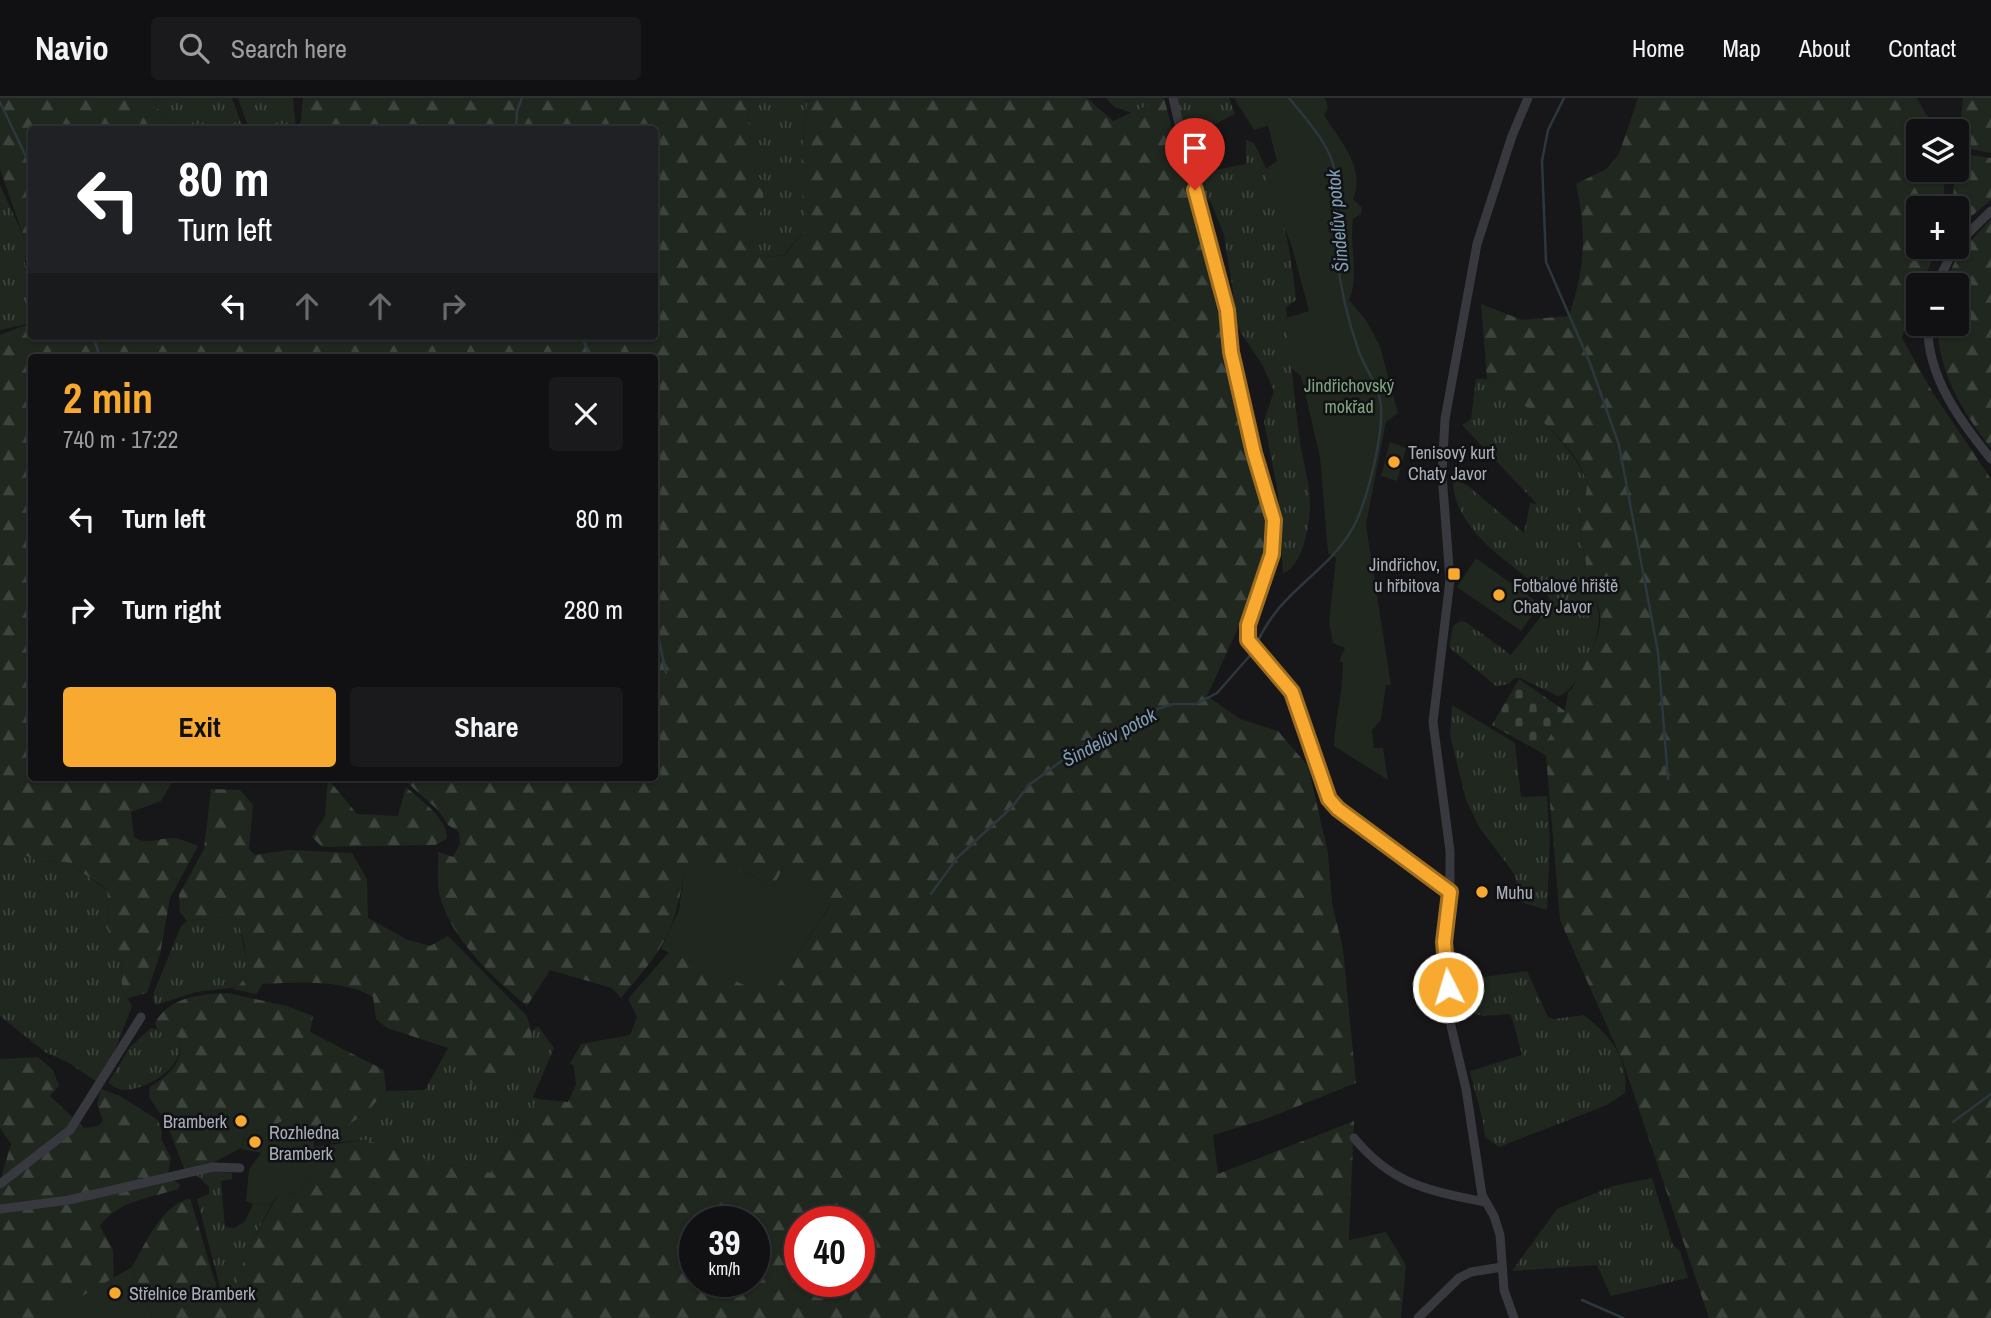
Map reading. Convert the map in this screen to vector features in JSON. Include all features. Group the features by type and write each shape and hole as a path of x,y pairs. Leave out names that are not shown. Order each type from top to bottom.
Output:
{"street":[{"path":"1172,98 1205,234 1227,310 1231,352 1254,453 1274,520 1272,554 1248,625 1248,640 1292,692 1329,799 1338,809 1450,892"},
{"path":"1514,1318 1504,1290 1500,1235 1494,1216 1485,1202 1451,1026 1444,942 1450,892 1450,851 1433,722 1450,580 1442,474 1445,419 1477,244 1528,98"},
{"path":"1969,233 1991,211"},
{"path":"1929,336 1930,356 1956,414 1991,459"},
{"path":"0,1184 70,1130 141,1017"},
{"path":"1354,1138 1383,1169 1406,1182 1430,1191 1485,1202"},
{"path":"0,1209 69,1200 213,1167 240,1168"},
{"path":"1418,1318 1459,1278 1471,1272 1502,1268"}],"green space":[{"path":"0,98 153,98 160,113 174,126 28,126 28,249 0,169"},
{"path":"153,98 232,98 242,126 174,126 160,113"},
{"path":"238,98 293,98 296,126 248,126"},
{"path":"303,98 751,98 748,122 751,139 747,151 755,174 764,183 763,203 749,246 751,253 767,257 785,255 810,224 805,211 801,180 808,98 1087,98 1113,121 1164,98 1200,235 1272,553 1207,696 1240,719 1278,731 1308,766 1328,853 1332,903 1343,949 1356,1083 1263,1120 1213,1135 1218,1174 1354,1121 1349,1240 1386,1232 1406,1265 1401,1318 152,1318 132,1267 155,1226 180,1202 190,1198 219,1295 233,1296 246,1254 277,1196 299,1193 314,1177 313,1147 366,1140 425,1159 492,1173 538,1099 568,1102 576,1084 574,1066 570,1063 581,1044 630,1035 637,1017 628,999 669,952 770,995 831,905 784,867 774,886 738,871 684,872 676,912 664,941 621,998 612,988 550,970 527,1006 488,971 464,943 446,912 439,891 438,852 453,857 460,844 459,832 448,825 438,810 405,781 658,781 658,354 28,354 28,781 173,781 161,801 131,812 134,837 139,840 175,838 198,846 170,898 160,954 147,993 127,998 122,990 121,955 106,927 109,911 107,889 66,862 38,861 0,844 0,335 28,324 28,340 658,340 658,126 300,126"},
{"path":"751,98 808,98 803,137 810,224 784,255 767,257 751,253 749,246 763,203 764,183 755,174 746,151 751,139 748,122"},
{"path":"1106,98 1164,98 1162,104 1135,114 1114,107"},
{"path":"1177,98 1229,98 1235,114 1215,124 1186,132"},
{"name":"Jindřichovský mokřad","path":"1234,98 1325,98 1328,108 1324,115 1354,165 1356,187 1353,199 1362,208 1361,214 1353,219 1354,281 1349,300 1366,320 1380,346 1398,413 1386,422 1366,525 1391,685 1386,685 1381,720 1372,730 1374,748 1383,748 1388,780 1334,746 1343,674 1343,663 1339,661 1345,648 1333,643 1329,622 1336,558 1328,553 1320,457 1301,376 1291,368 1286,318 1309,311 1292,247 1264,170 1277,161 1268,126 1254,130"},
{"path":"1638,98 1917,98 1930,119 1906,119 1906,182 1945,182 1943,196 1906,196 1906,259 1933,259 1926,273 1906,273 1906,325 1902,338 1933,393 1991,479 1991,1318 1709,1318 1623,1062 1560,920 1546,756 1540,752 1565,711 1568,692 1573,688 1589,657 1598,633 1599,610 1595,600 1578,585 1579,575 1586,565 1580,522 1586,480 1573,454 1561,440 1496,382 1487,379 1481,304 1522,320 1569,316 1583,251 1582,219 1576,184 1606,169 1619,154"},
{"path":"1963,98 1991,98 1991,153 1969,149 1969,119 1961,119"},
{"path":"1246,140 1254,143 1277,199 1291,260 1296,300 1286,307 1301,450 1310,507 1300,554 1290,569 1283,573 1278,493 1264,421 1274,391 1263,366 1232,319 1233,291 1224,235 1211,202 1199,194 1192,166 1205,172 1246,164"},
{"path":"1969,155 1991,158 1991,200 1969,218 1969,196 1953,196 1954,182 1969,182"},
{"path":"0,185 27,244 25,265 28,271 28,324 0,330"},
{"path":"1991,219 1991,448 1961,405 1947,375 1938,336 1969,336 1969,273 1950,273 1956,259 1969,259 1969,243"},
{"path":"1476,379 1497,383 1534,413 1562,442 1582,470 1586,481 1580,523 1586,565 1579,575 1593,595 1599,619 1594,645 1582,672 1566,691 1558,696 1520,678 1514,678 1509,684 1496,686 1449,647 1453,626 1460,621 1466,622 1511,655 1552,602 1546,593 1500,557 1472,529 1455,497 1453,478 1468,486 1524,533 1530,503 1537,504 1462,425 1471,419"},
{"name":"Tenisový kurt Chaty Javor","path":"1390,442 1406,448 1397,481 1381,476"},
{"name":"Fotbalové hřiště Chaty Javor","path":"1476,558 1540,604 1521,631 1457,587"},
{"path":"1519,679 1565,711 1540,752 1492,725"},
{"path":"1452,705 1515,743 1521,797 1547,796 1550,840 1547,910 1521,902 1515,875 1479,827 1466,800 1450,735"},
{"path":"328,781 357,814 398,816 406,787 438,817 446,831 447,839 435,845 322,847 312,837 325,816"},
{"path":"211,789 240,790 253,805 249,849 255,855 288,850 352,853 367,879 368,918 406,939 430,946 448,936 526,1015 532,1042 523,1062 481,1090 459,1073 448,1048 387,1028 376,1019 373,997 361,991 334,984 305,982 263,984 256,994 233,989 240,985 246,969 245,949 237,923 222,917 187,921 180,912 179,895 204,849"},
{"path":"0,844 38,861 66,862 107,890 109,911 106,927 121,955 122,990 132,1006 105,1076 97,1082 69,1063 45,1052 0,1016"},
{"path":"711,860 721,867 757,877 774,886 784,866 831,904 770,996 661,949 679,910 684,872"},
{"path":"222,917 237,923 240,928 248,968 239,987 196,992 156,1005 154,992 181,926 187,921"},
{"path":"1527,971 1548,1017 1554,1019 1584,1015 1609,1039 1621,1058 1625,1093 1607,1105 1499,1147 1485,1137 1470,1071 1522,1055 1509,1014 1487,1016 1472,1013 1462,1004 1460,997 1476,978"},
{"path":"228,993 287,1006 313,1016 310,1032 384,1070 386,1091 366,1113 331,1136 288,1119 264,1129 247,1130 241,1148 209,1165 185,1171 167,1124 149,1097 150,1087 169,1073 178,1061 180,1038 157,1029 155,1023 168,1007 177,1002 207,994"},
{"path":"538,1026 554,1048 533,1097 538,1099 492,1173 425,1159 366,1140 331,1143 331,1136 366,1113 386,1091 425,1090 448,1048 459,1073 532,1041 533,1030"},
{"path":"151,1028 171,1032 180,1038 181,1048 172,1067 154,1081 133,1089 121,1090 108,1083 130,1047"},
{"path":"38,1057 53,1070 59,1086 50,1096 84,1128 98,1126 103,1121 97,1104 101,1089 120,1096 158,1120 161,1139 171,1158 168,1173 110,1189 0,1207 0,1181 11,1144 0,1128 0,1059"},
{"path":"288,1119 314,1129 314,1177 299,1193 277,1196 272,1203 253,1204 246,1201 249,1169 261,1153 241,1149 247,1130 264,1129"},
{"path":"213,1170 232,1173 232,1179 221,1181 225,1227 234,1228 245,1221 253,1204 272,1203 246,1254 233,1296 222,1295 197,1199 209,1194 209,1187 196,1175"},
{"path":"1652,1178 1673,1245 1680,1251 1688,1278 1611,1296 1597,1265 1512,1271 1557,1209 1613,1186"},
{"path":"172,1180 180,1184 178,1189 126,1205 100,1226 113,1250 114,1294 59,1318 0,1318 0,1213 86,1201"},
{"name":"Střelnice Bramberk","path":"132,1267 152,1318 44,1318"}],"waterway":[{"path":"516,126 517,111 522,98"},
{"name":"Šindelův potok","path":"1256,645 1277,610 1328,560 1351,531 1368,489 1381,421 1378,392 1358,349 1342,289 1337,258 1333,164 1320,138 1289,98"},
{"path":"1564,98 1548,130 1542,161 1546,262 1590,363 1619,445 1658,652 1668,779"},
{"path":"0,102 28,161"},
{"path":"94,340 99,354"},
{"path":"584,340 589,354"},
{"path":"658,634 666,673"},
{"name":"Šindelův potok","path":"931,894 957,858 1012,807 1029,785 1079,748 1154,710 1173,704 1196,704 1217,693 1254,651"},
{"path":"1953,1122 1991,1094"},
{"path":"1582,1300 1623,1318"}],"place":[{"name":"Tenisový kurt Chaty Javor","path":"1394,462"},
{"name":"Jindřichov, u hřbitova","path":"1454,574"},
{"name":"Fotbalové hřiště Chaty Javor","path":"1499,595"},
{"name":"Muhu","path":"1482,892"},
{"name":"Bramberk","path":"241,1121"},
{"name":"Rozhledna Bramberk","path":"255,1142"},
{"name":"Střelnice Bramberk","path":"115,1293"}],"route":[{"path":"1195,190 1227,310 1231,352 1254,453 1274,520 1272,554 1248,625 1248,640 1292,692 1303,714 1329,799 1338,809 1428,873 1450,892 1444,942 1448,987"}]}
